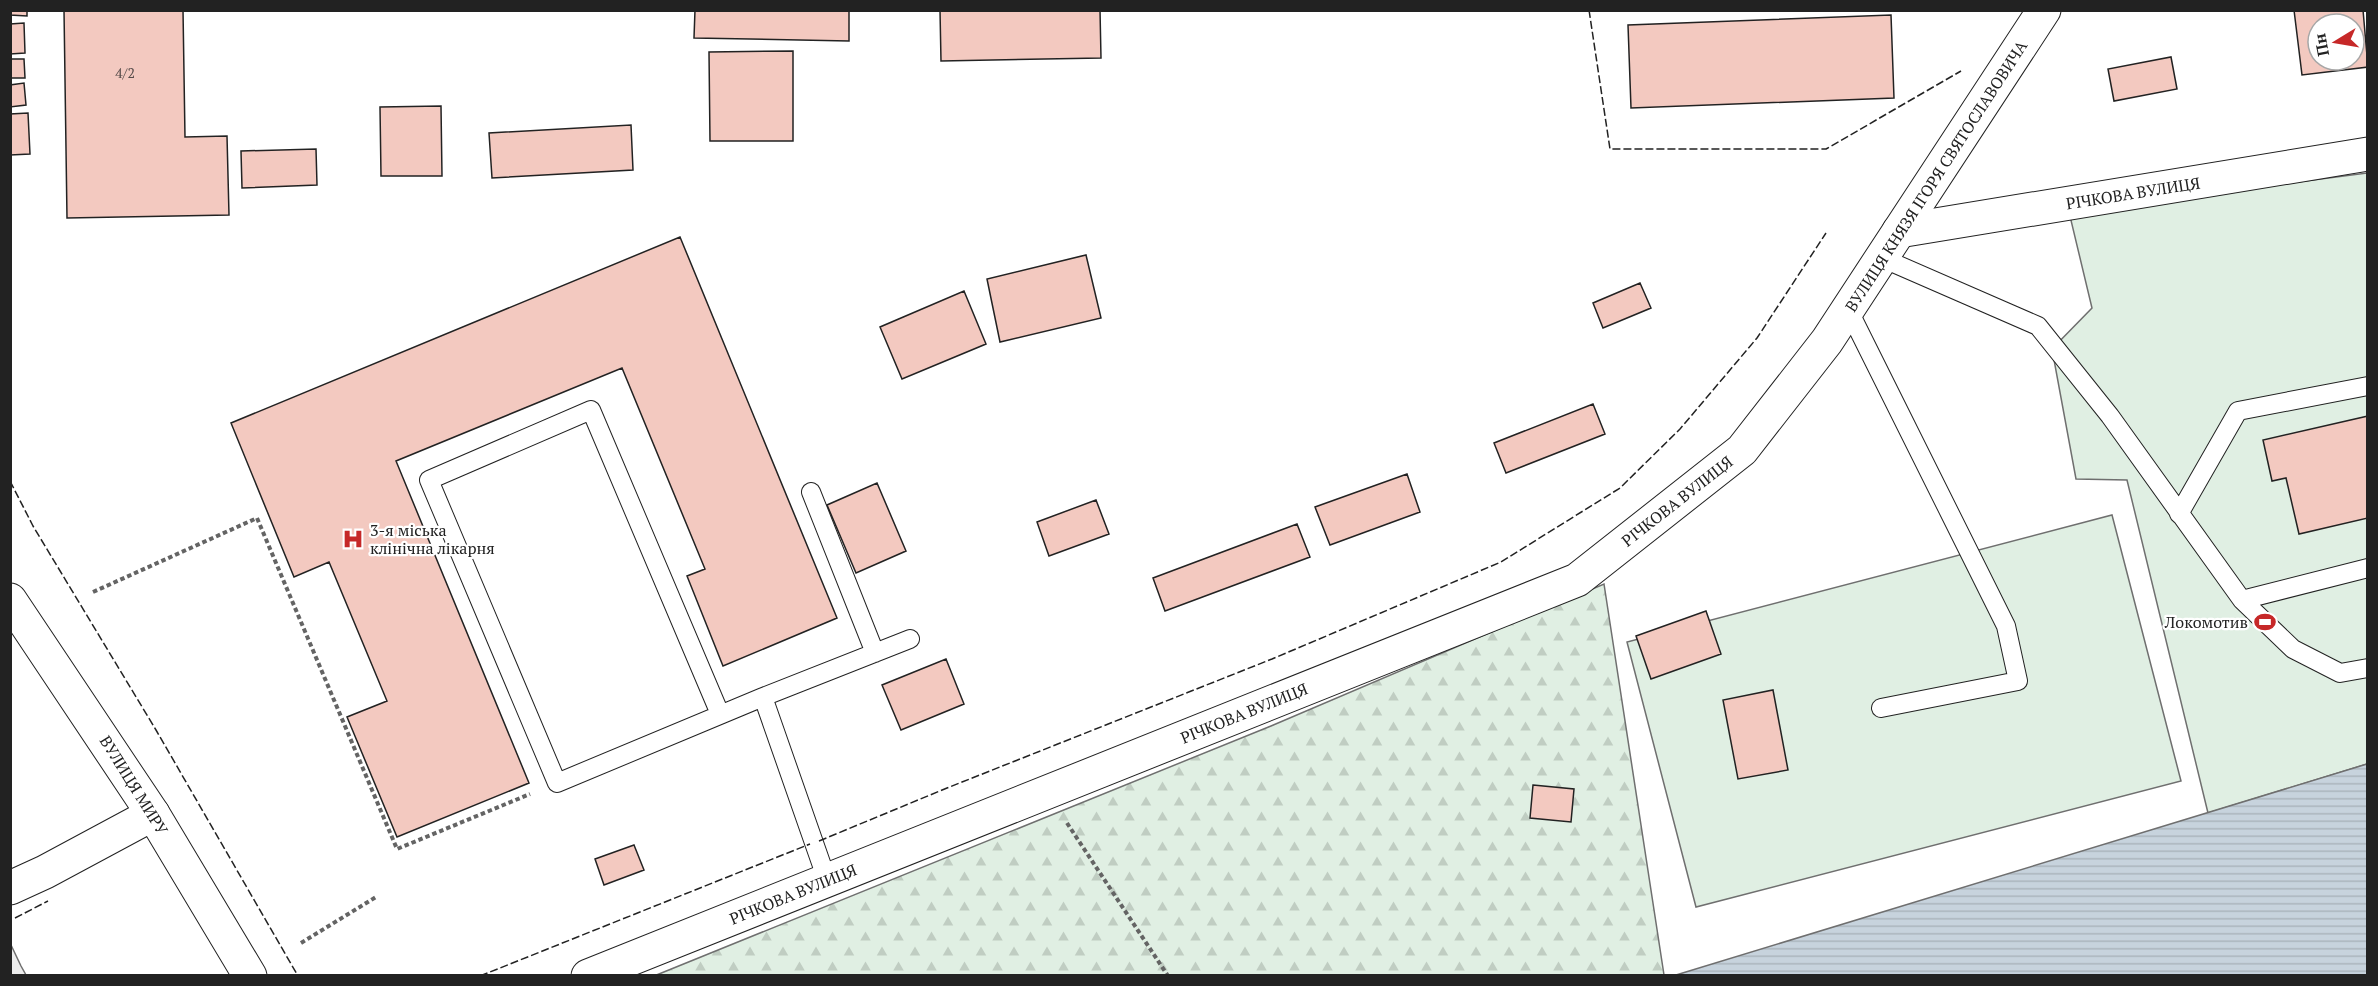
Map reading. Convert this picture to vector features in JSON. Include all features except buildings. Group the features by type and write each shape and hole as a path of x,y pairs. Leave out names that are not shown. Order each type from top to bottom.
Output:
{"street":[{"name":"ВУЛИЦЯ КНЯЗЯ ІГОРЯ СВЯТОСЛАВОВИЧА","path":"1827,341 2044,10"},
{"name":"РІЧКОВА ВУЛИЦЯ","path":"1891,245 2367,154"},
{"name":"РІЧКОВА ВУЛИЦЯ","path":"588,975 1577,580 1742,450 1827,341"},
{"name":"ВУЛИЦЯ МИРУ","path":"10,600 153,814 250,975"},
{"path":"10,888 45,872 153,814"}],"lane":[{"path":"1891,245 2038,326 2110,416 2242,600 2293,649 2340,673 2367,668"},
{"path":"1848,309 2006,626 2018,681 1881,708"},
{"path":"2179,514 2238,411 2367,386"},
{"path":"720,714 591,410 429,480 557,783 720,714 910,639"},
{"path":"811,492 875,653"},
{"path":"2242,600 2367,568"},
{"path":"763,697 826,880"}],"path":[{"path":"93,592 257,518 397,849 557,783"},
{"path":"1047,792 1168,975"},
{"path":"301,944 376,897"}],"green space":[{"name":"Локомотив","path":"2367,173 2367,764 2208,813 2127,480 2076,479 2052,349 2092,308 2069,212"},
{"path":"2112,515 2181,781 1696,907 1627,642"},
{"path":"1604,584 1664,975 654,976 1271,726"}],"shaded area":[{"path":"2367,764 2367,975 1676,975"},
{"path":"11,945 21,966 26,975 11,975"}],"fence":[{"path":"1589,10 1610,149 1826,149 1961,71"},
{"path":"819,841 1272,659 1501,562 1620,488 1680,429 1757,338 1826,233"},
{"path":"10,481 33,526 156,730 298,976"},
{"path":"480,976 810,844"},
{"path":"15,918 48,901"}],"place":[{"name":"3-я міська клінічна лікарня","path":"353,539"},
{"name":"Локомотив","path":"2265,622"}]}
